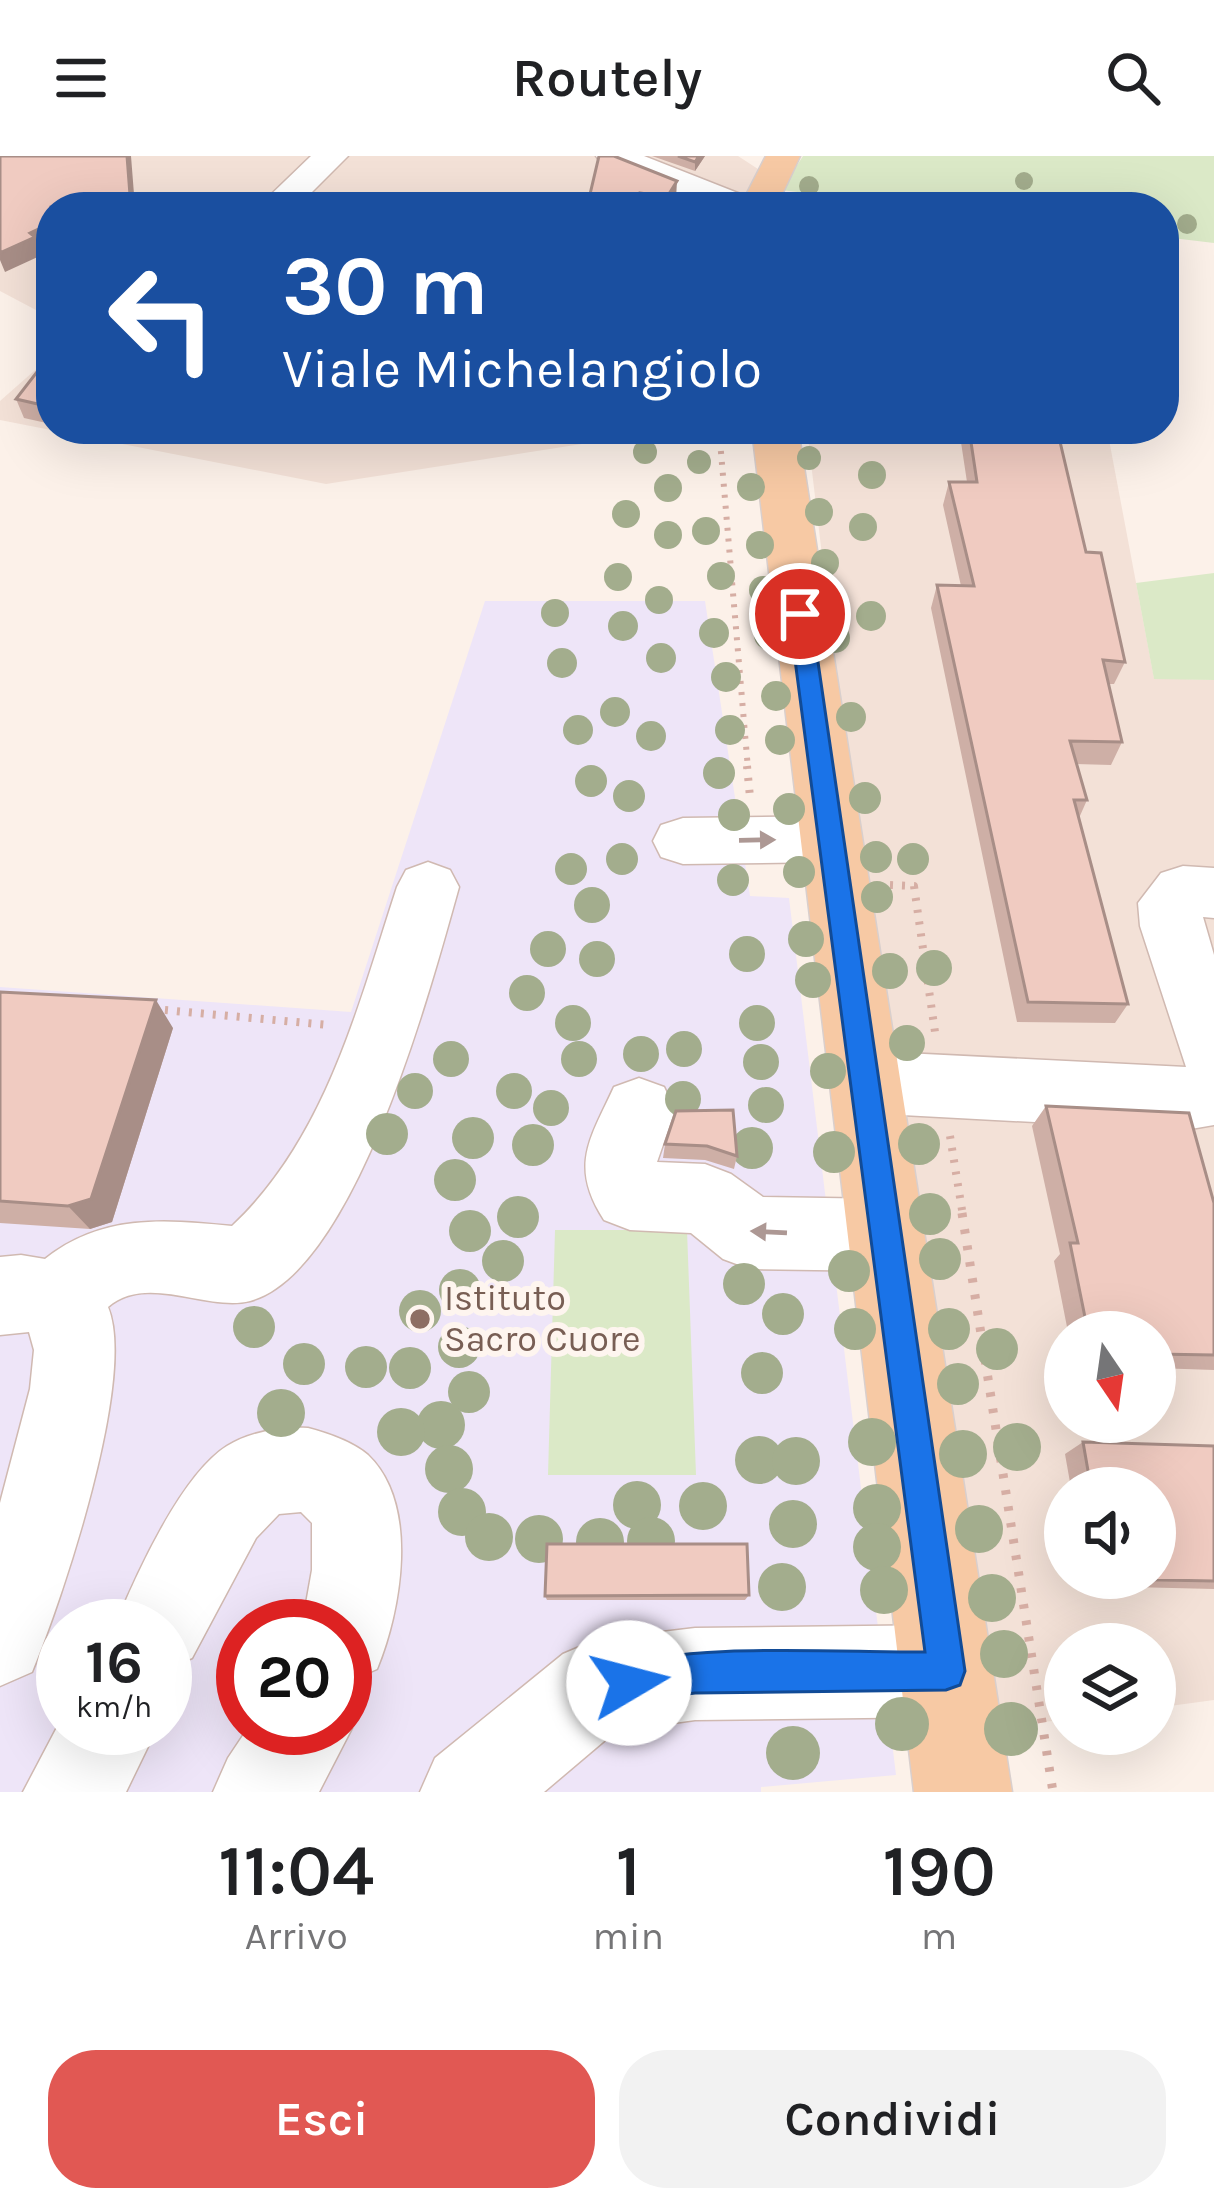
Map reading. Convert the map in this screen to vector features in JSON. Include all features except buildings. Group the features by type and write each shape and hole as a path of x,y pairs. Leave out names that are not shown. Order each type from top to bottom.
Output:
{"main road":[{"path":"777,444 963,1792"}],"street":[{"path":"292,192 331,156"},
{"path":"613,156 762,190"},
{"path":"667,156 762,190"},
{"path":"690,156 762,190"},
{"path":"683,841 831,839"},
{"path":"27,1299 98,1265 166,1256 246,1265 279,1239 326,1165 384,1030 428,887"},
{"path":"1214,893 1183,891 1170,903 1172,926 1214,1054"},
{"path":"865,1082 1185,1099 1214,1094"},
{"path":"640,1110 619,1157 621,1184 630,1195 705,1199 750,1232 886,1235"},
{"path":"0,1640 68,1410 76,1342 72,1315 27,1299"},
{"path":"175,1599 225,1507 257,1476 315,1472 338,1488 355,1515 358,1563 352,1599"},
{"path":"469,1792 596,1688 695,1674 946,1671"},
{"path":"72,1792 94,1755"},
{"path":"262,1792 287,1755"}],"path":[{"path":"145,1008 384,1030"}],"shaded area":[{"path":"0,156 738,156 758,169 748,192 36,192 36,310 0,291"},
{"path":"36,369 36,427 0,420 0,401"},
{"path":"122,444 582,444 326,484"},
{"path":"809,444 1110,444 1154,678 1214,680 1214,1700 1176,1705 1176,1623 1044,1623 1044,1722 985,1727 852,808"},
{"name":"Istituto Sacro Cuore","path":"485,601 705,601 750,896 789,898 896,1775 761,1787 761,1792 0,1792 0,987 351,1012"}],"green space":[{"path":"803,156 1214,156 1214,243 1179,239 1179,192 781,190"},
{"path":"1214,573 1214,680 1154,679 1136,583"},
{"path":"555,1230 687,1230 696,1475 548,1475"}],"place":[{"name":"Istituto Sacro Cuore","path":"420,1319"}],"route":[{"path":"629,1683 695,1674 946,1671 800,614"}]}
